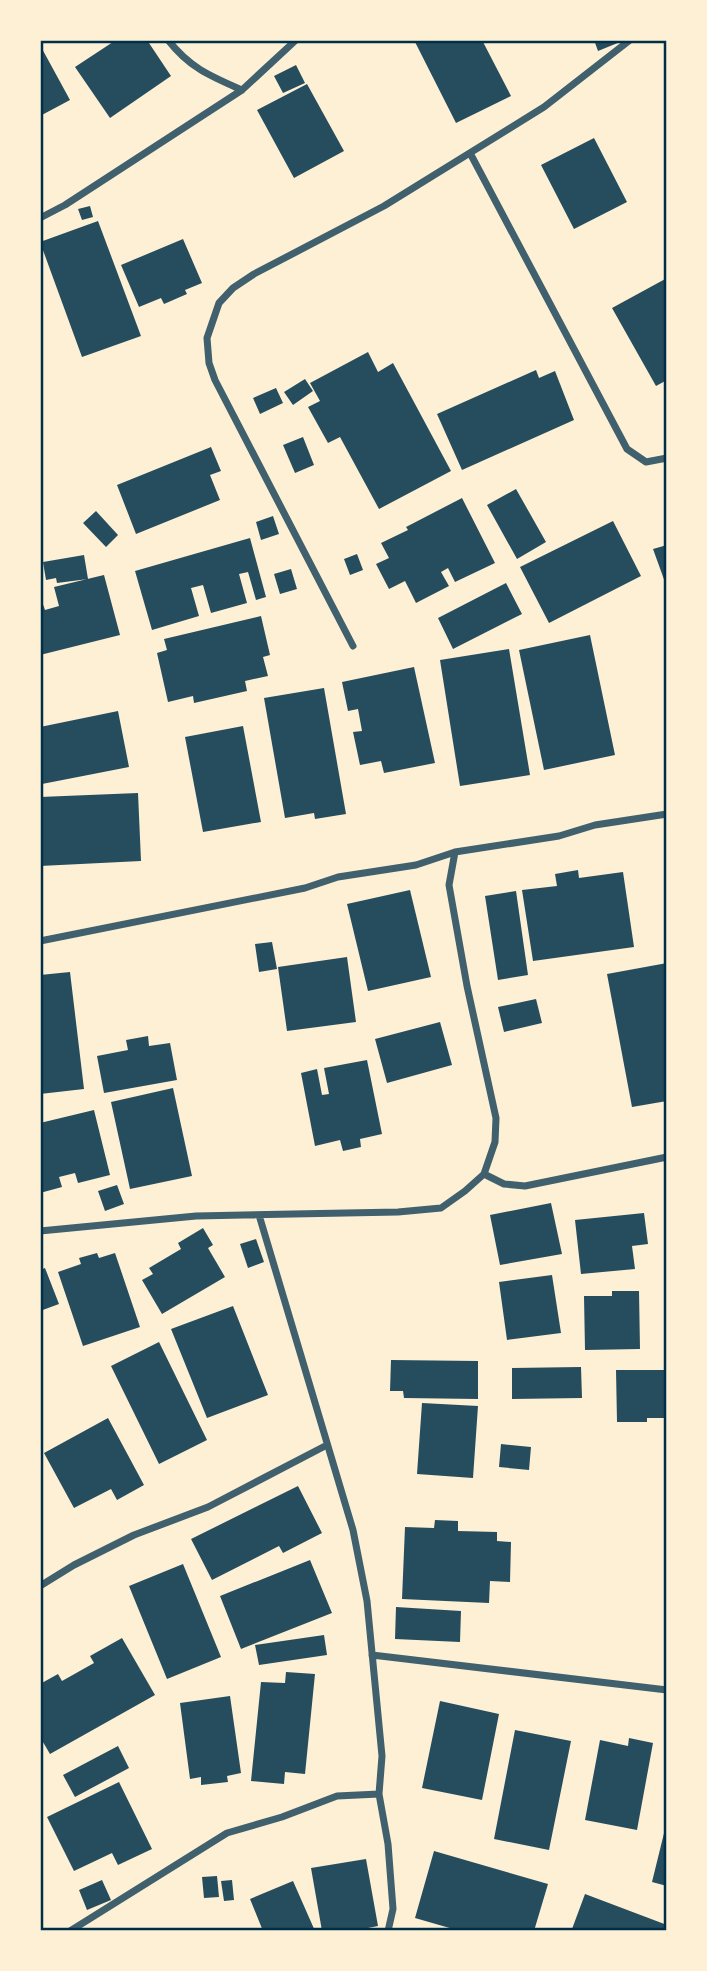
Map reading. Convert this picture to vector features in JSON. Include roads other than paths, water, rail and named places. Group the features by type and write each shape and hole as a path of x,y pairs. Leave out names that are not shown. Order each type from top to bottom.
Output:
{"street":[{"path":"168,40 182,57 203,73 242,90"},
{"path":"40,218 65,205 242,90 296,40"},
{"path":"353,646 215,380 209,363 207,338 219,303 233,288 254,274 384,206 544,107 630,40"},
{"path":"470,153 627,449 646,463 667,458"},
{"path":"40,941 305,888 338,877 416,865 455,852 559,836 595,825 667,814"},
{"path":"40,1231 196,1216 398,1212 441,1208 484,1174 495,1142 496,1118 467,986 449,885 455,852"},
{"path":"484,1174 504,1184 526,1186 667,1157"},
{"path":"260,1215 353,1530 366,1601 382,1756 379,1794 388,1844 393,1909 388,1931"},
{"path":"40,1586 74,1565 134,1535 208,1507 327,1445"},
{"path":"372,1655 667,1690"},
{"path":"71,1931 227,1833 302,1811 337,1796 379,1794"}]}
